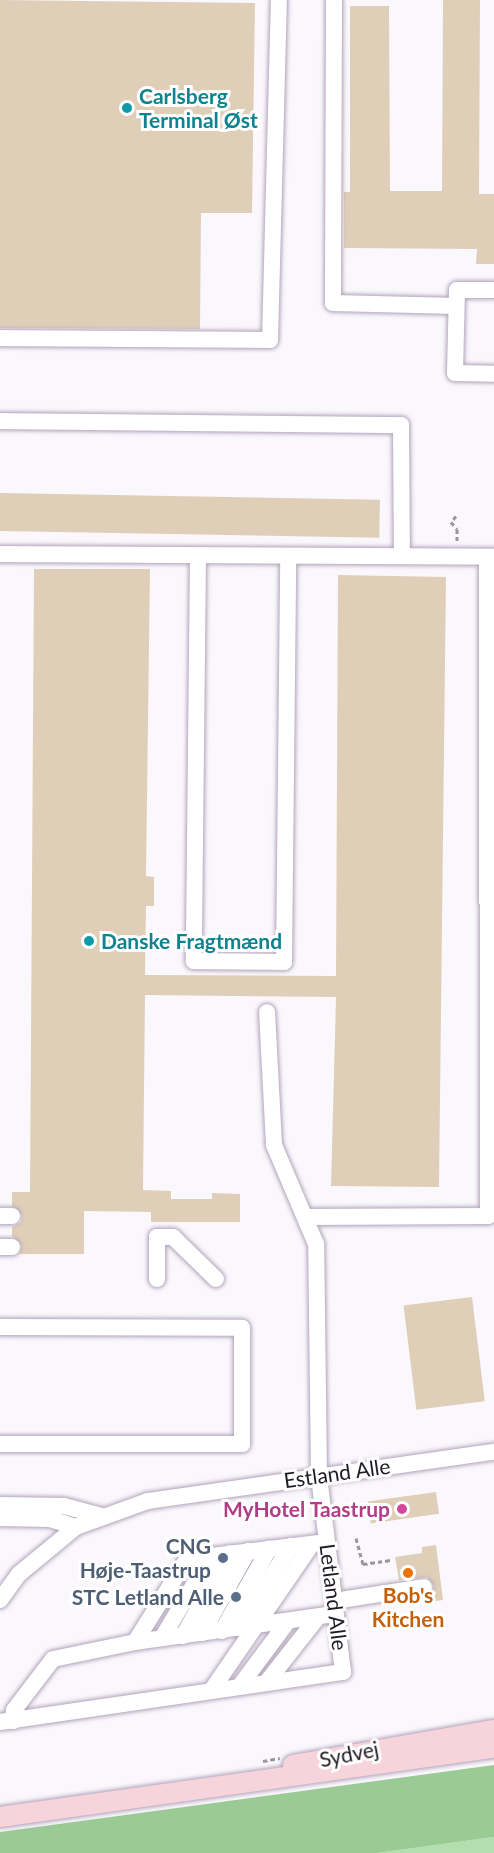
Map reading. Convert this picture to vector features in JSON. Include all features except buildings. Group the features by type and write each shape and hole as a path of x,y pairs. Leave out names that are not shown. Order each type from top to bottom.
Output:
{"main road":[{"name":"Sydvej","path":"206,1787 259,1772 494,1730"},
{"name":"Sydvej","path":"0,1817 206,1787 239,1786 494,1748"}],"street":[{"path":"0,338 270,340 279,0"},
{"path":"334,0 333,303 456,306"},
{"path":"494,290 457,290 455,372 494,374"},
{"path":"0,422 400,425 402,556"},
{"path":"0,554 490,557 488,1216 304,1217"},
{"path":"198,556 194,961 284,962 288,556"},
{"name":"Letland Alle","path":"6,1722 343,1672 334,1607 320,1543 315,1244 274,1145 267,1012"},
{"path":"157,1279 157,1237 173,1237 216,1279"},
{"path":"0,1327 243,1328 242,1444 0,1444"},
{"name":"Estland Alle","path":"0,1600 19,1574 76,1527 100,1516 148,1501 494,1452"},
{"path":"0,1505 64,1506 100,1516"},
{"path":"0,1518 50,1519 76,1527"},
{"path":"135,1642 187,1559 320,1543"},
{"path":"232,1688 268,1624 320,1543"},
{"path":"232,1688 268,1624 291,1546"},
{"path":"232,1688 268,1624 269,1549"},
{"path":"202,1633 248,1551"},
{"path":"183,1636 230,1553"},
{"path":"162,1638 211,1556"},
{"path":"6,1722 53,1659 135,1642 268,1624 424,1587"}],"path":[{"path":"456,516 452,522 457,529 457,556"},
{"path":"356,1538 363,1564 393,1560"},
{"path":"254,1763 289,1756"}],"green space":[{"path":"494,1765 494,1837 377,1853 0,1853 0,1832"},
{"path":"494,1837 494,1853 377,1853"}],"place":[{"name":"Carlsberg Terminal Øst","path":"127,108"},
{"name":"Danske Fragtmænd","path":"89,941"},
{"name":"MyHotel Taastrup","path":"402,1509"},
{"name":"CNG Høje-Taastrup","path":"223,1558"},
{"name":"Bob's Kitchen","path":"408,1573"},
{"name":"STC Letland Alle","path":"236,1597"}]}
